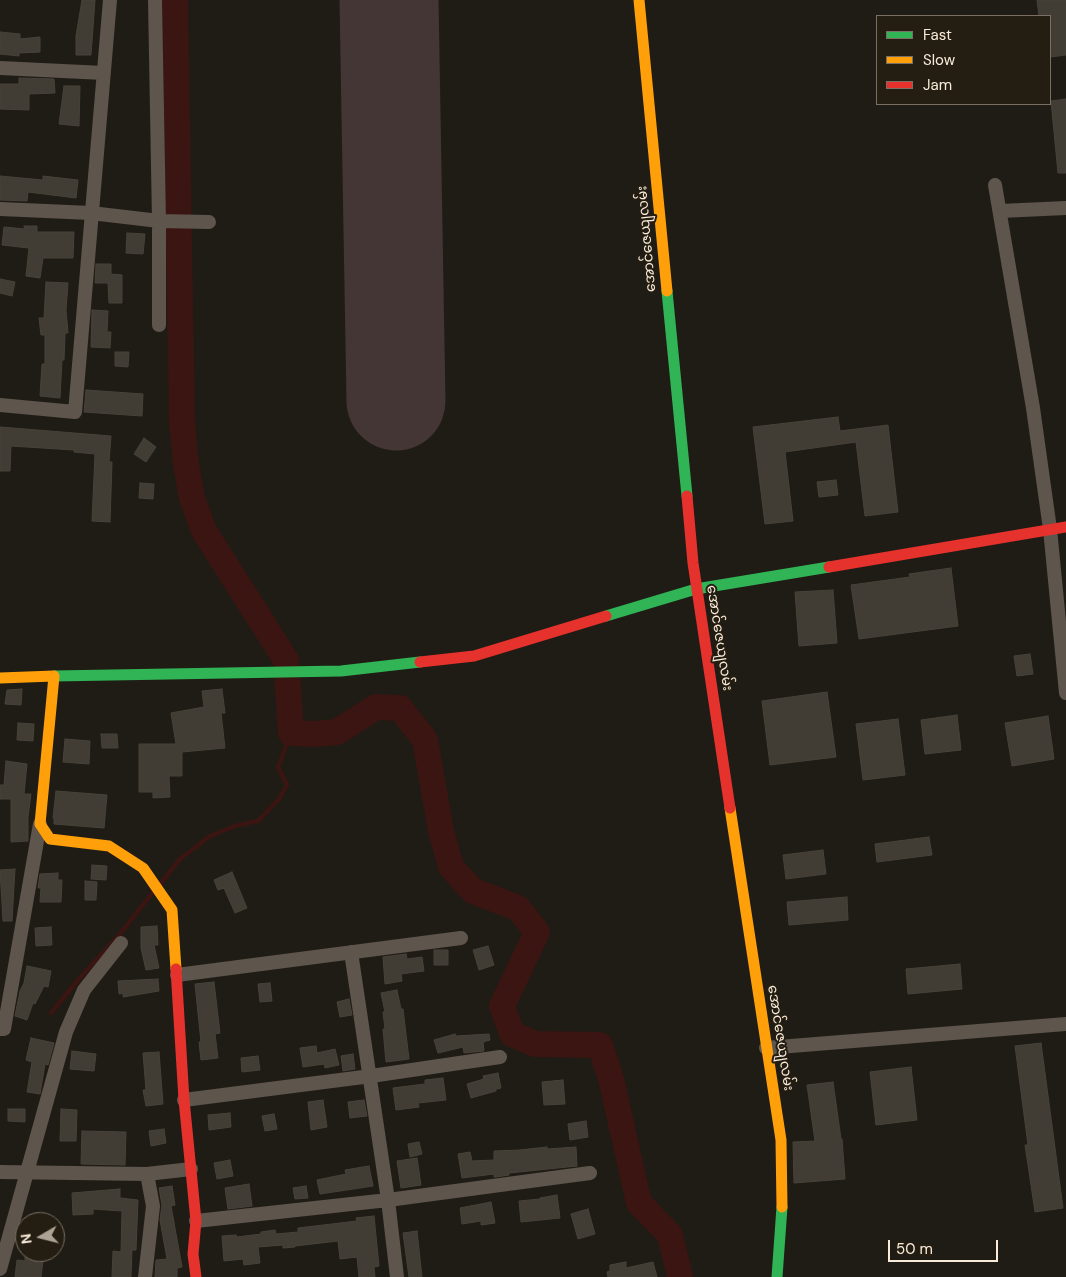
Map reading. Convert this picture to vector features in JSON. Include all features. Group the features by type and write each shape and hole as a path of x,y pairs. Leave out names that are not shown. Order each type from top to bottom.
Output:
{"street":[{"path":"0,405 75,412 110,0"},
{"path":"155,0 159,325"},
{"name":"အောင်ဇေယျလမ်း","path":"639,0 692,563 780,1140 782,1211 777,1277"},
{"path":"0,68 104,73"},
{"path":"995,185 1033,408 1050,529 1066,693"},
{"path":"1000,211 1066,208"},
{"path":"0,209 91,213 159,221 209,222"},
{"path":"0,678 341,671 474,656 696,589 1066,527"},
{"path":"0,1029 4,1029 40,824 54,676"},
{"path":"40,824 50,839 109,846 143,868 172,910 184,1100 196,1221 193,1254 196,1277"},
{"path":"177,975 461,938"},
{"path":"0,1269 66,1032 84,990 121,943"},
{"path":"352,952 371,1076 397,1277"},
{"path":"766,1048 1066,1024"},
{"path":"184,1100 500,1057"},
{"path":"0,1172 147,1174 191,1169"},
{"path":"196,1221 388,1200 590,1173"},
{"path":"145,1277 153,1206 147,1174"}],"building":[{"path":"82,0 95,0 91,55 76,55 76,36"},
{"path":"1037,0 1066,0 1066,55 1051,57 1051,15 1039,15"},
{"path":"0,32 20,34 20,39 40,37 40,52 19,53 19,56 0,54"},
{"path":"19,78 54,79 55,93 29,94 29,110 0,109 0,84 19,84"},
{"path":"64,86 80,86 79,126 59,124"},
{"path":"1066,99 1066,173 1058,173 1051,101"},
{"path":"0,176 43,180 43,176 78,180 76,198 28,192 27,201 0,200"},
{"path":"24,226 37,226 37,232 74,232 73,258 43,258 40,278 26,276 29,248 2,245 4,227 25,229"},
{"path":"127,233 145,234 143,254 126,253"},
{"path":"96,264 111,264 111,274 122,275 122,303 109,303 108,283 95,283"},
{"path":"0,279 15,282 12,296 0,293"},
{"path":"46,282 68,283 66,310 68,333 65,333 60,398 40,396 42,364 45,364 45,335 41,335 39,318 44,318"},
{"path":"92,310 108,311 107,332 111,332 110,348 91,347"},
{"path":"115,352 129,352 128,367 115,366"},
{"path":"86,390 143,394 142,416 84,412"},
{"path":"838,417 840,431 888,425 898,512 865,516 856,442 785,452 793,521 765,524 753,427"},
{"path":"0,427 111,436 109,462 112,462 110,522 92,521 95,454 74,452 74,450 11,446 10,471 0,471"},
{"path":"144,438 156,447 146,462 134,454"},
{"path":"836,480 838,495 819,497 817,482"},
{"path":"140,483 154,484 153,499 139,498"},
{"path":"951,568 958,626 859,639 851,585 910,577 909,574"},
{"path":"833,590 837,643 799,646 795,592"},
{"path":"1030,654 1033,674 1017,676 1014,656"},
{"path":"22,689 21,705 5,704 7,690"},
{"path":"222,689 225,713 221,713 225,748 182,752 182,776 169,776 170,797 153,798 153,792 139,792 139,744 176,744 171,713 204,707 202,691"},
{"path":"827,692 836,757 770,765 762,701"},
{"path":"957,715 961,750 925,754 921,720"},
{"path":"1048,716 1054,759 1012,766 1005,723"},
{"path":"898,719 905,775 863,780 856,724"},
{"path":"18,723 34,724 33,741 17,740"},
{"path":"101,734 117,734 118,748 102,748"},
{"path":"65,739 90,741 89,764 63,762"},
{"path":"6,761 27,764 24,794 31,794 28,817 28,841 11,842 11,799 0,799 0,785 4,785"},
{"path":"56,791 107,795 104,828 54,824"},
{"path":"929,837 932,855 877,862 875,844"},
{"path":"823,850 826,874 786,879 783,855"},
{"path":"92,865 107,866 106,880 91,879"},
{"path":"15,869 12,921 3,921 0,870"},
{"path":"232,872 247,908 235,913 224,888 218,890 214,880"},
{"path":"58,873 58,880 62,880 61,902 40,902 41,888 38,888 40,874"},
{"path":"85,881 97,882 96,900 85,900"},
{"path":"847,897 848,920 789,925 787,902"},
{"path":"157,926 158,945 154,945 159,968 146,970 141,948 141,927"},
{"path":"51,927 52,945 36,946 35,928"},
{"path":"488,946 494,965 479,970 473,950"},
{"path":"434,950 448,950 448,965 434,965"},
{"path":"406,954 407,959 422,957 424,971 401,974 402,981 385,984 383,957"},
{"path":"960,964 962,989 908,994 906,969"},
{"path":"27,966 51,971 48,987 44,986 35,1004 33,1003 27,1020 15,1016"},
{"path":"158,979 159,991 123,997 123,993 119,994 118,981"},
{"path":"214,982 220,1033 215,1034 218,1058 201,1060 195,984"},
{"path":"270,983 272,1001 260,1002 258,984"},
{"path":"397,990 401,1009 403,1009 409,1059 386,1062 383,1029 385,1029 383,1012 385,1012 381,993"},
{"path":"349,999 352,1015 340,1017 337,1002"},
{"path":"455,1034 456,1036 489,1034 490,1040 483,1042 484,1051 464,1053 463,1047 438,1053 434,1040"},
{"path":"31,1038 54,1043 48,1065 45,1064 40,1094 27,1092 32,1062 26,1060"},
{"path":"1041,1043 1063,1208 1035,1212 1025,1145 1028,1145 1015,1046"},
{"path":"316,1046 317,1053 335,1049 339,1065 325,1068 324,1064 303,1067 300,1048"},
{"path":"72,1051 96,1054 94,1071 70,1069"},
{"path":"159,1052 163,1104 146,1106 143,1090 146,1090 143,1053"},
{"path":"353,1054 355,1069 343,1071 341,1056"},
{"path":"258,1056 260,1070 242,1072 241,1058"},
{"path":"911,1067 917,1120 876,1125 870,1072"},
{"path":"498,1073 501,1088 471,1098 467,1084 484,1079 483,1076"},
{"path":"443,1078 446,1100 418,1103 419,1107 396,1110 393,1088 425,1084 425,1080"},
{"path":"563,1080 565,1104 544,1105 542,1082"},
{"path":"833,1082 842,1139 845,1179 794,1183 793,1142 815,1141 807,1085"},
{"path":"323,1100 327,1127 311,1130 308,1102"},
{"path":"364,1100 367,1116 350,1118 348,1102"},
{"path":"8,1109 25,1109 25,1122 8,1121"},
{"path":"61,1109 77,1110 76,1141 60,1141"},
{"path":"230,1113 231,1127 209,1130 208,1115"},
{"path":"274,1114 277,1129 265,1131 262,1116"},
{"path":"586,1121 588,1137 570,1140 568,1124"},
{"path":"164,1129 166,1143 151,1146 149,1131"},
{"path":"82,1131 126,1132 125,1165 81,1164"},
{"path":"419,1142 422,1154 410,1157 408,1144"},
{"path":"547,1147 547,1149 576,1147 577,1166 509,1173 509,1175 496,1177 494,1177 494,1174 462,1178 458,1154 470,1152 472,1161 494,1160 494,1151"},
{"path":"417,1158 421,1185 401,1188 397,1161"},
{"path":"230,1160 233,1176 217,1179 214,1163"},
{"path":"369,1166 373,1186 320,1194 317,1180 346,1174 345,1170"},
{"path":"249,1184 252,1206 228,1209 225,1188"},
{"path":"172,1186 175,1205 171,1206 182,1267 177,1268 177,1277 155,1277 156,1260 167,1259 160,1220 162,1205 159,1188"},
{"path":"306,1186 308,1198 295,1199 293,1188"},
{"path":"120,1189 120,1198 138,1200 136,1250 132,1250 131,1277 112,1277 113,1251 121,1252 122,1211 93,1209 93,1214 73,1215 72,1193"},
{"path":"557,1195 560,1218 521,1222 519,1201"},
{"path":"491,1202 495,1223 481,1225 481,1221 462,1224 460,1208"},
{"path":"588,1209 595,1234 578,1239 571,1214"},
{"path":"374,1216 379,1266 374,1267 375,1277 359,1277 357,1257 340,1259 338,1241 283,1248 283,1245 258,1247 260,1263 244,1265 243,1259 224,1261 222,1236 236,1235 237,1237 275,1230 276,1234 298,1232 298,1228 357,1221 356,1218"},
{"path":"417,1231 422,1277 409,1277 403,1233"},
{"path":"17,1262 43,1262 41,1277 15,1277"},
{"path":"626,1262 626,1268 653,1262 657,1277 608,1277 607,1272 610,1271 610,1265"}],"waterway":[{"path":"175,0 182,422 186,464 192,498 204,531 286,660 291,733 337,732 376,707 400,708 425,740 441,831 451,867 473,891 518,908 537,932 502,1006 512,1034 535,1044 600,1045 611,1079 639,1203 670,1235 680,1277"},
{"path":"160,884 180,859 210,836 235,826 258,821 279,799 287,785 278,767 291,733"},
{"path":"51,1013 120,934 153,892"}],"runway":[{"path":"389,0 396,401"}],"traffic: fast":[{"path":"667,291 687,496"},
{"path":"606,616 696,589 829,567"},
{"path":"54,676 341,671 420,662"},
{"path":"777,1277 782,1207"}],"traffic: slow":[{"path":"639,0 667,291"},
{"path":"0,678 54,676 40,824 50,839 109,846 143,868 172,910 176,969"},
{"path":"730,808 781,1140 782,1207"}],"traffic: jam":[{"path":"687,496 693,563 730,808"},
{"path":"829,567 1066,527"},
{"path":"420,662 474,656 606,616"},
{"path":"176,969 184,1100 196,1221 193,1254 196,1277"}]}
